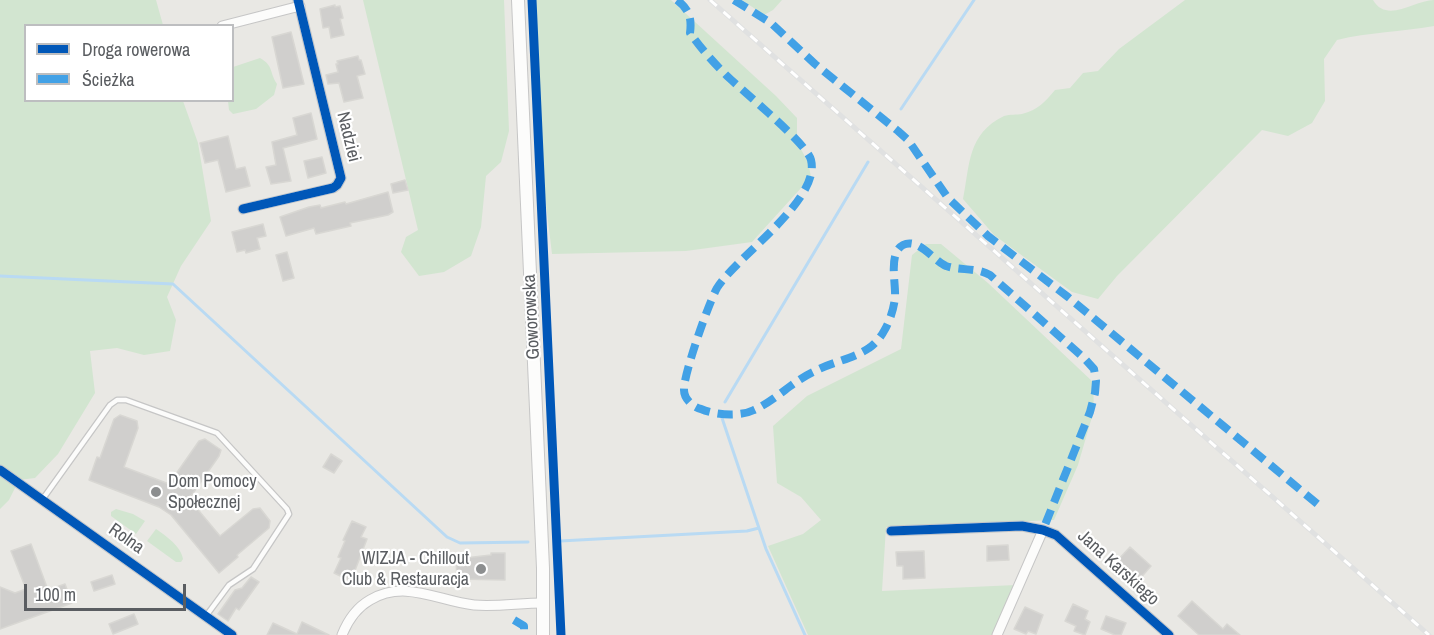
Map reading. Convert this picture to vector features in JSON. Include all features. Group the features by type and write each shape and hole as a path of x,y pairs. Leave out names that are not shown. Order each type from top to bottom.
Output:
{"main road":[{"name":"Goworowska","path":"518,0 543,635"}],"street":[{"path":"229,24 299,3"},
{"name":"Nadziei","path":"243,209 333,188 341,178 299,3"},
{"name":"Rolna","path":"0,470 232,635"},
{"path":"891,531 1022,526 1043,530 996,635"},
{"name":"Jana Karskiego","path":"1043,530 1056,535 1169,635"},
{"path":"342,635 349,620 364,604 380,595 399,590 415,591 480,606 543,603"}],"lane":[{"path":"42,500 110,405 117,400 126,400 218,433 289,514 253,569 229,585 206,616"}],"green space":[{"path":"0,0 156,0 163,24 24,24 24,102 183,102 198,143 211,221 181,266 167,297 176,320 170,351 144,355 117,348 90,351 95,393 58,454 35,478 19,480 9,500 0,509"},
{"path":"363,0 504,0 509,131 501,162 486,176 481,227 471,256 444,272 419,276 401,252 406,237 418,230"},
{"path":"528,0 671,0 797,118 797,142 808,162 811,177 752,242 686,251 552,254 532,87"},
{"path":"742,0 782,0 773,10 764,15"},
{"path":"1185,0 1373,0 1379,7 1393,11 1434,0 1434,26 1337,40 1324,59 1325,101 1312,123 1288,136 1262,130 1117,276 1098,299 1072,292 994,235 963,199 972,152 983,132 992,123 1004,116 1022,114 1037,108 1055,90 1070,88 1083,73 1098,71 1119,49"},
{"path":"260,58 269,67 277,84 274,95 256,109 233,114 229,110 228,102 234,102 234,67"},
{"path":"926,244 941,244 988,283 1093,382 1094,410 1078,465 1054,520 886,527 882,591 1016,585 1000,635 808,635 768,546 803,534 821,520 801,497 777,483 773,426 807,396 901,349 912,255"},
{"path":"116,509 133,514 145,521 136,534 111,516 111,512"},
{"path":"156,529 176,546 182,554 181,562 176,562 147,541"}],"building":[{"path":"335,5 335,7 340,6 344,35 331,38 329,27 323,28 320,9"},
{"path":"291,32 304,84 283,88 272,37"},
{"path":"358,56 365,74 357,76 363,98 344,102 339,83 328,84 326,75 338,72 337,61"},
{"path":"311,113 317,139 283,148 291,181 271,184 266,167 276,165 272,142 297,135 293,118"},
{"path":"228,136 236,169 245,167 250,186 226,192 218,160 205,163 200,143"},
{"path":"322,157 326,173 308,178 304,161"},
{"path":"405,180 408,190 393,193 391,184"},
{"path":"388,192 393,212 388,215 350,223 351,226 316,234 314,228 286,236 280,217 309,207 320,205 321,208 345,202 346,204"},
{"path":"263,224 266,236 257,238 260,249 246,253 245,250 237,252 232,232"},
{"path":"287,252 294,278 283,281 276,255"},
{"name":"Dom Pomocy Społecznej","path":"120,415 137,421 138,428 124,467 169,484 199,441 205,439 221,450 189,499 220,536 253,509 260,508 270,521 269,528 219,573 171,515 159,507 89,480 97,457 100,458 114,419"},
{"path":"331,454 342,461 334,473 323,467"},
{"path":"352,521 366,527 361,537 367,539 351,581 334,573 341,558 338,557 345,541 343,540"},
{"path":"31,544 48,590 65,584 72,603 0,629 0,587 15,593 26,589 11,551"},
{"path":"1008,545 1009,560 987,561 987,546"},
{"path":"1130,547 1151,566 1137,582 1116,562"},
{"path":"924,551 925,578 903,579 903,566 897,566 896,552"},
{"name":"WIZJA - Chillout Club & Restauracja","path":"491,553 505,553 505,580 457,579 456,559 491,555"},
{"path":"112,575 115,584 94,591 91,582"},
{"path":"251,577 259,582 239,610 236,608 228,621 218,614 235,590 242,588"},
{"path":"1192,601 1223,629 1227,624 1240,635 1199,635 1178,616"},
{"path":"1073,604 1088,611 1085,619 1090,622 1085,635 1074,631 1076,626 1065,621"},
{"path":"1025,607 1043,615 1036,634 1028,631 1026,634 1014,629"},
{"path":"134,614 138,624 113,634 109,624"},
{"path":"1106,616 1126,623 1121,635 1101,629"},
{"path":"302,622 329,635 267,635 273,623 297,634"}],"waterway":[{"path":"901,109 974,0"},
{"path":"725,402 868,162"},
{"path":"0,276 173,284 447,537 460,543 528,542"},
{"path":"722,418 766,549 805,635"},
{"path":"560,541 747,531 759,528"}],"railway":[{"path":"710,0 1429,635"}],"marked path":[{"path":"677,0 689,14 690,33 706,54 798,142 811,160 811,176 791,210 717,288 692,355 684,390 687,399 695,406 713,413 748,412 770,401 807,375 869,348 883,333 893,310 894,261 898,249 909,243 914,244 946,266 990,275 1094,369 1095,393 1090,412 1043,530"},
{"path":"734,0 771,23 815,64 908,140 948,198 988,236 1068,297 1321,507"},
{"path":"514,620 524,626 524,635"}],"cycle path":[{"path":"243,209 333,188 341,178 298,0"},
{"path":"532,0 561,635"},
{"path":"0,470 232,635"},
{"path":"891,531 1022,526 1043,530 1056,535 1169,635"}],"place":[{"name":"Dom Pomocy Społecznej","path":"156,492"},
{"name":"WIZJA - Chillout Club & Restauracja","path":"481,569"}]}
